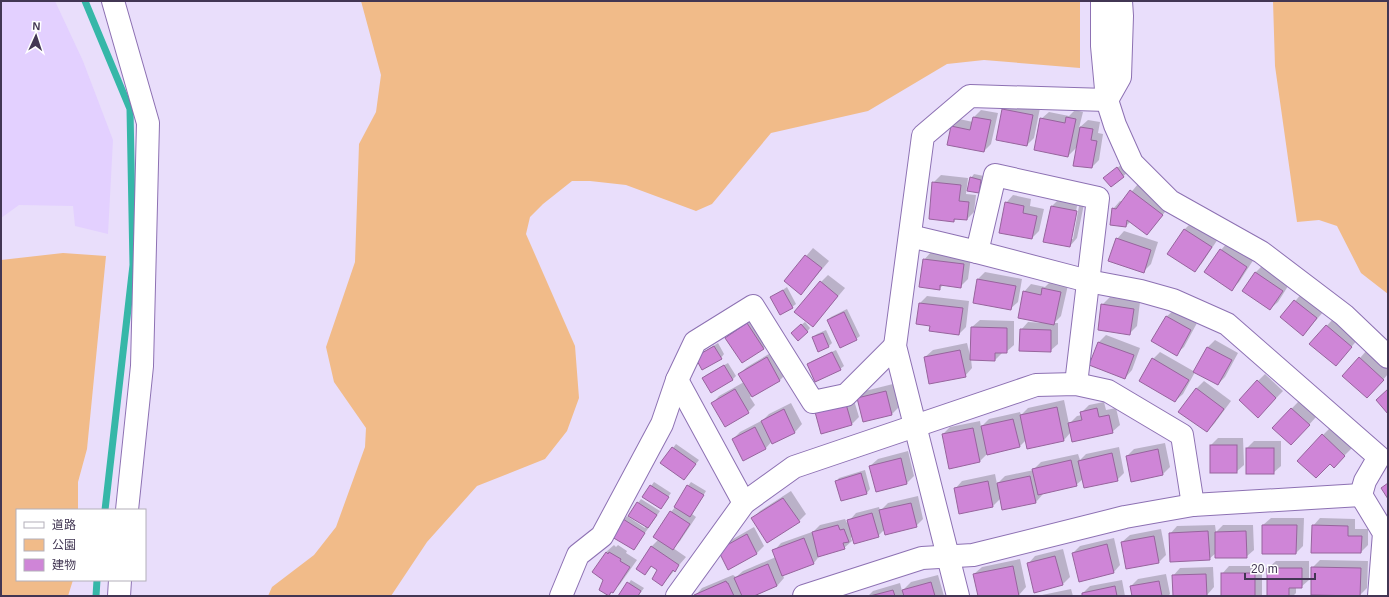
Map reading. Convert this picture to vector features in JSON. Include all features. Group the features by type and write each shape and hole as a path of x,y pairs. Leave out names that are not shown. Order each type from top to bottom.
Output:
{"street":[{"path":"113,1 148,123 142,366 128,509"},
{"path":"1102,1 1102,46 1108,100 1115,125 1132,163 1170,201 1261,252 1344,315 1388,357"},
{"path":"1108,100 1120,77 1121,1"},
{"path":"958,596 895,346 923,136 970,96 1108,100"},
{"path":"977,252 995,175 1098,198 1076,384"},
{"path":"910,236 1088,281 1141,290 1173,300 1227,324 1383,454 1365,481 1361,495 1384,533 1379,596"},
{"path":"561,596 578,555 602,536 662,424 677,380 695,342 754,306 813,402 846,395 895,346"},
{"path":"677,380 744,503"},
{"path":"677,596 744,503 794,467 1036,385 1076,384 1108,391 1182,435 1193,505"},
{"path":"804,596 922,558 973,555 1125,517 1193,505 1361,495"},
{"path":"119,596 120,581"}],"shaded area":[{"path":"1,1 55,1 83,61 113,140 108,234 75,226 73,206 19,205 1,218"}],"green space":[{"path":"361,1 1080,1 1080,68 984,60 947,64 868,111 771,133 712,204 696,211 626,185 590,181 572,181 543,204 530,217 526,234 575,346 579,398 567,431 545,459 477,486 427,542 391,596 268,596 272,587 314,555 336,527 365,447 366,428 334,382 326,347 355,262 359,144 376,112 381,75"},
{"path":"1273,1 1388,1 1388,294 1361,273 1337,226 1319,220 1297,222 1275,66"},
{"path":"63,253 106,256 87,449 78,482 78,509 16,509 16,581 73,581 68,596 1,596 1,260"}],"building":[{"path":"1002,109 1033,115 1027,146 996,140"},
{"path":"973,117 991,120 984,152 947,145 951,126 970,130"},
{"path":"1066,117 1076,119 1068,157 1034,150 1040,118 1065,123"},
{"path":"1080,127 1093,129 1091,140 1097,141 1092,168 1073,166"},
{"path":"1117,167 1124,177 1111,187 1103,178"},
{"path":"970,177 981,180 979,193 967,191"},
{"path":"932,182 961,185 959,201 969,202 967,220 954,219 954,222 929,219"},
{"path":"1130,190 1163,215 1147,235 1127,220 1126,227 1110,225 1112,208 1116,209"},
{"path":"1005,202 1024,206 1023,213 1037,216 1032,239 999,233"},
{"path":"1051,206 1077,211 1070,247 1043,242"},
{"path":"1184,229 1212,247 1195,272 1167,254"},
{"path":"1116,238 1151,250 1144,273 1108,261"},
{"path":"1220,249 1247,267 1232,291 1204,272"},
{"path":"805,255 822,268 801,295 784,281"},
{"path":"923,259 964,264 961,288 940,285 940,290 919,287"},
{"path":"1255,272 1283,291 1270,310 1242,291"},
{"path":"977,279 1016,286 1011,310 973,303"},
{"path":"820,281 838,296 813,327 794,312"},
{"path":"1042,288 1061,292 1054,325 1018,318 1023,291 1041,295"},
{"path":"783,290 793,308 780,315 770,297"},
{"path":"1294,300 1317,318 1303,336 1280,317"},
{"path":"919,303 963,308 959,335 929,331 930,326 916,324"},
{"path":"1101,304 1134,309 1130,335 1098,330"},
{"path":"844,312 857,340 840,348 827,320"},
{"path":"1166,316 1191,330 1177,356 1151,341"},
{"path":"747,323 764,349 742,363 725,338"},
{"path":"801,324 808,332 798,341 791,333"},
{"path":"1326,325 1352,347 1336,366 1309,344"},
{"path":"971,327 1007,328 1007,353 995,353 995,361 970,360"},
{"path":"1020,329 1051,330 1051,352 1019,351"},
{"path":"823,333 829,347 818,352 812,337"},
{"path":"1098,342 1134,355 1125,379 1089,365"},
{"path":"714,346 722,359 702,370 695,357"},
{"path":"1207,347 1232,360 1218,385 1193,372"},
{"path":"960,350 966,377 929,384 924,357"},
{"path":"832,352 841,370 815,382 807,364"},
{"path":"767,357 780,381 752,397 738,374"},
{"path":"1359,357 1384,380 1367,398 1342,376"},
{"path":"1152,358 1189,380 1175,402 1139,381"},
{"path":"724,365 733,380 711,393 702,378"},
{"path":"1257,380 1276,398 1258,418 1239,400"},
{"path":"1196,388 1224,409 1207,432 1178,412"},
{"path":"735,389 749,413 725,427 711,403"},
{"path":"1388,389 1388,414 1376,400"},
{"path":"886,391 892,415 863,422 857,398"},
{"path":"846,404 852,425 821,434 815,412"},
{"path":"1057,407 1064,441 1027,449 1020,415"},
{"path":"1097,408 1099,417 1109,415 1113,433 1072,442 1068,423 1082,420 1080,412"},
{"path":"1291,408 1310,425 1291,445 1272,428"},
{"path":"784,409 795,433 772,444 761,421"},
{"path":"1013,419 1020,447 987,455 981,426"},
{"path":"755,427 766,449 743,461 732,439"},
{"path":"973,428 980,462 949,469 942,434"},
{"path":"1322,434 1345,456 1334,468 1330,464 1316,478 1297,461"},
{"path":"1210,445 1237,445 1237,473 1210,473"},
{"path":"672,447 696,464 684,480 660,463"},
{"path":"1246,448 1274,448 1274,474 1246,474"},
{"path":"1158,449 1163,475 1131,482 1126,456"},
{"path":"1112,453 1118,481 1084,488 1078,461"},
{"path":"901,458 907,484 876,492 869,466"},
{"path":"1071,460 1077,486 1038,495 1032,469"},
{"path":"861,473 867,494 841,501 835,481"},
{"path":"1030,476 1036,503 1002,510 997,483"},
{"path":"988,481 993,507 959,514 954,488"},
{"path":"1388,483 1388,499 1381,488"},
{"path":"650,485 669,497 661,509 642,497"},
{"path":"687,485 704,495 690,517 674,507"},
{"path":"783,498 800,522 767,543 751,518"},
{"path":"637,502 657,515 648,528 628,516"},
{"path":"911,503 917,527 885,535 879,510"},
{"path":"670,511 690,524 673,550 653,537"},
{"path":"872,513 879,537 854,544 847,520"},
{"path":"623,519 645,533 634,550 612,537"},
{"path":"838,525 840,530 844,529 849,542 843,543 845,549 818,557 812,532"},
{"path":"1262,525 1297,525 1296,554 1262,554"},
{"path":"1312,525 1348,526 1348,536 1362,536 1361,553 1311,553"},
{"path":"1208,531 1210,560 1170,562 1169,533"},
{"path":"1246,531 1247,558 1215,558 1215,532"},
{"path":"747,534 757,554 728,570 718,550"},
{"path":"1154,536 1159,563 1126,569 1121,542"},
{"path":"804,538 814,564 782,576 772,550"},
{"path":"1107,544 1114,573 1079,582 1072,553"},
{"path":"651,546 679,565 675,572 673,570 662,586 652,579 657,570 651,566 645,575 636,569"},
{"path":"606,552 608,554 609,552 621,559 620,561 630,567 613,593 611,592 609,596 599,590 603,580 592,572"},
{"path":"1055,556 1063,585 1034,593 1027,563"},
{"path":"768,564 777,586 754,596 742,596 734,578"},
{"path":"1013,566 1019,596 978,596 973,574"},
{"path":"1311,567 1361,568 1360,596 1311,595"},
{"path":"1267,568 1302,568 1302,588 1289,588 1289,596 1267,596"},
{"path":"1221,573 1255,573 1255,596 1221,596"},
{"path":"1206,574 1207,596 1173,596 1172,575"},
{"path":"726,581 734,596 694,596 694,595"},
{"path":"1159,581 1162,596 1132,596 1130,586"},
{"path":"627,582 641,591 638,596 618,596"},
{"path":"931,582 935,596 904,596 902,590"},
{"path":"1115,586 1117,596 1082,596 1082,593"},
{"path":"893,590 895,596 870,596"}],"waterway":[{"path":"85,1 130,109 133,265 105,509"},
{"path":"96,596 97,581"}]}
